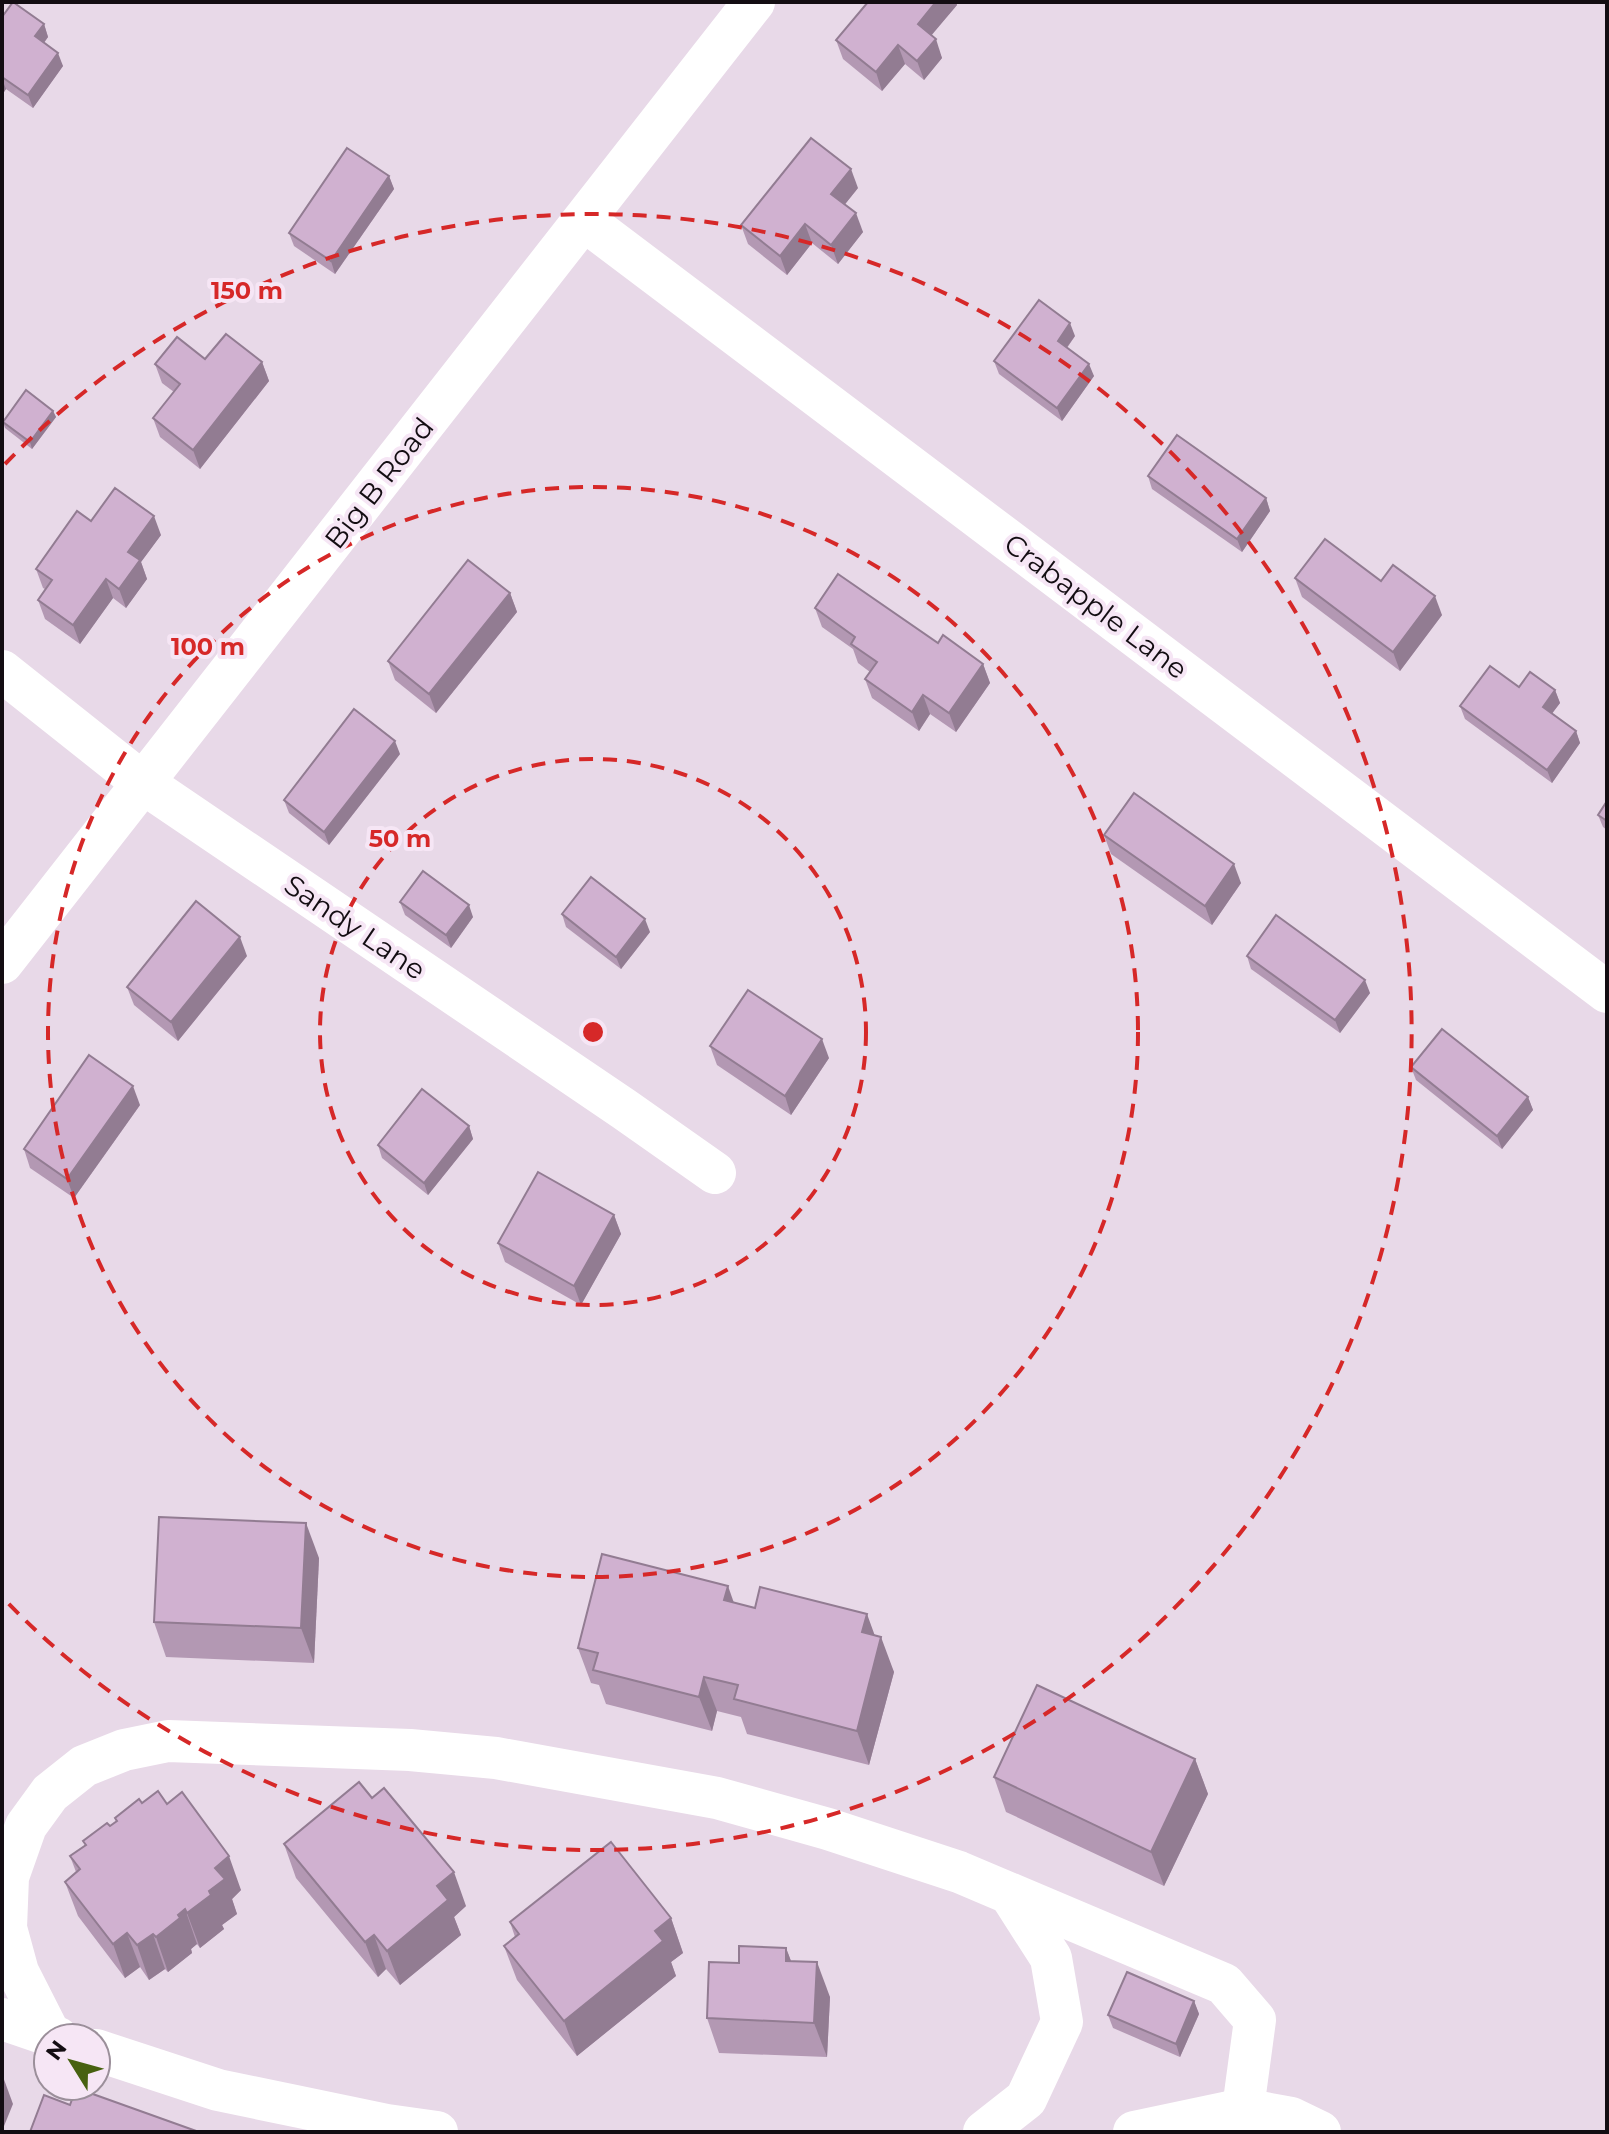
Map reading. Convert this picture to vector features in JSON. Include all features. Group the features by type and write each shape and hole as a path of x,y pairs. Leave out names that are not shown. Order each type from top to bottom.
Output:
{"street":[{"name":"Big B Road","path":"2,963 754,2"},
{"name":"Crabapple Lane","path":"585,221 1607,992"},
{"name":"Sandy Lane","path":"2,671 143,783 715,1173"},
{"path":"46,2022 18,1972 6,1928 8,1877 26,1826 50,1793 84,1766 124,1750 168,1741 410,1750 496,1758 583,1772 717,1798 814,1825 959,1872 1224,1984 1255,2020 1243,2109"},
{"path":"984,2132 1026,2099 1062,2022 1051,1958 1010,1894"},
{"path":"2,2019 32,2029"},
{"path":"112,2055 218,2090 387,2125 437,2132"},
{"path":"1134,2132 1243,2109 1291,2118 1320,2132"}],"building":[{"path":"13,2 44,24 35,36 58,53 28,95 2,77 2,17"},
{"path":"868,2 936,2 918,24 936,39 917,61 898,45 876,72 836,40"},
{"path":"811,138 851,169 831,194 856,213 831,245 805,224 780,256 741,225"},
{"path":"347,148 389,176 331,261 289,233"},
{"path":"1039,300 1070,323 1058,341 1089,364 1057,408 994,361"},
{"path":"226,334 262,362 193,450 153,418 180,384 155,364 177,337 205,359"},
{"path":"26,390 53,411 30,442 3,422"},
{"path":"1177,435 1266,498 1237,539 1148,476"},
{"path":"115,488 154,516 128,552 140,560 119,589 106,579 73,625 38,600 52,580 36,569 77,511 91,521"},
{"path":"1325,539 1381,581 1393,565 1435,596 1393,652 1295,578"},
{"path":"468,560 510,593 429,694 388,661"},
{"path":"838,574 938,643 943,635 983,664 949,713 923,695 912,712 865,679 877,662 851,644 855,637 815,608"},
{"path":"1490,666 1519,687 1530,672 1555,690 1543,707 1576,731 1547,770 1460,706"},
{"path":"354,709 395,741 324,832 284,800"},
{"path":"1134,793 1234,864 1205,906 1104,835"},
{"path":"1607,801 1607,821 1598,815"},
{"path":"423,871 469,905 446,935 400,902"},
{"path":"591,877 645,919 616,957 562,914"},
{"path":"196,901 240,937 171,1022 127,987"},
{"path":"1276,915 1365,980 1335,1020 1247,956"},
{"path":"748,990 822,1039 785,1096 710,1046"},
{"path":"1442,1029 1528,1097 1497,1136 1411,1067"},
{"path":"89,1055 133,1086 67,1179 24,1149"},
{"path":"422,1089 469,1126 424,1183 378,1145"},
{"path":"538,1172 614,1215 574,1286 498,1243"},
{"path":"159,1517 306,1523 301,1628 154,1622"},
{"path":"602,1554 728,1586 724,1600 755,1608 760,1587 867,1614 862,1632 881,1637 857,1731 734,1699 738,1685 704,1677 699,1697 593,1670 598,1653 578,1648"},
{"path":"1037,1685 1195,1759 1151,1852 994,1777"},
{"path":"359,1782 372,1798 384,1788 454,1872 437,1886 448,1900 387,1951 374,1935 365,1942 284,1844"},
{"path":"158,1791 167,1804 182,1792 229,1856 215,1868 225,1879 209,1891 211,1895 187,1913 185,1909 178,1915 180,1918 156,1937 153,1934 137,1945 127,1933 113,1944 65,1882 80,1869 70,1856 86,1845 83,1841 107,1823 110,1826 117,1821 115,1818 139,1799 142,1803"},
{"path":"611,1842 671,1918 655,1931 663,1941 564,2021 504,1946 519,1934 510,1922"},
{"path":"739,1946 786,1948 786,1961 817,1962 814,2023 707,2018 709,1962 739,1963"},
{"path":"1127,1972 1194,2001 1176,2044 1108,2015"},
{"path":"112,2101 199,2132 30,2132 41,2102 70,2105 71,2102"}]}
